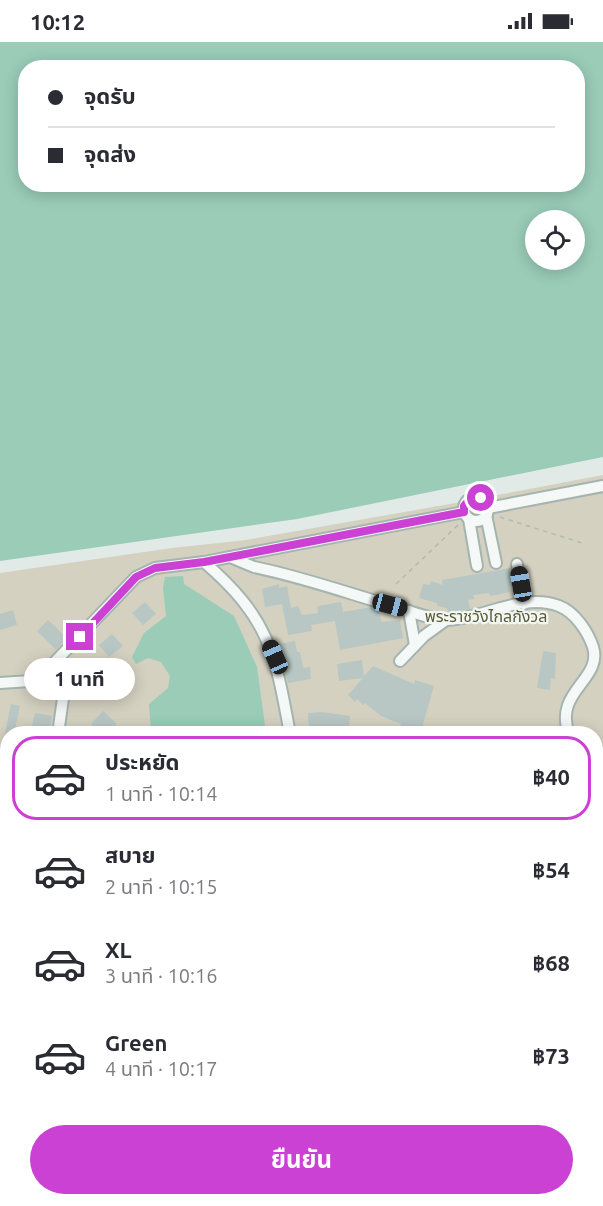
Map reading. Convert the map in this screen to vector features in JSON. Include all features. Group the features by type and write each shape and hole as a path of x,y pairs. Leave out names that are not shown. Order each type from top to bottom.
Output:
{"lane":[{"path":"0,683 31,681 55,663 136,577 155,568 204,562 466,516 479,521 487,512 603,486"},
{"path":"477,566 466,516 466,502 473,498 484,501 496,563"},
{"path":"230,557 254,567 288,574 446,620 524,604 558,606 572,614 587,634 594,650 595,663 590,674 573,693 568,705 568,726"},
{"path":"204,562 245,601 261,626 275,657 288,726"},
{"path":"517,564 524,604"},
{"path":"409,611 415,645"},
{"path":"400,661 415,645 446,620"},
{"path":"55,663 65,684 59,726"}],"path":[{"path":"487,512 585,544"},
{"path":"396,584 466,516"}],"green space":[{"name":"พระราชวังไกลกังวล","path":"603,475 603,726 0,726 0,573 172,548 246,540 461,502 475,494 487,497"}],"shaded area":[{"path":"0,42 603,42 603,457 297,519 0,561"},
{"path":"183,576 184,584 234,616 257,667 265,726 151,726 149,704 168,688 170,676 161,662 148,658 136,664 132,657 144,633 166,616 163,588 165,577"}],"building":[{"path":"510,568 513,586 509,586 510,592 490,596 489,593 473,595 474,599 468,600 470,609 448,612 447,608 437,606 437,603 419,598 423,584 430,585 431,581 443,585 442,580"},
{"path":"279,584 279,588 287,586 291,608 298,606 302,615 318,613 317,606 341,602 343,612 371,607 379,610 381,622 400,620 403,638 340,650 335,621 311,625 312,631 288,635 282,604 265,607 262,589"},
{"path":"145,602 156,614 143,625 132,613"},
{"path":"13,610 17,625 0,630 0,614"},
{"path":"48,620 67,638 56,650 37,631"},
{"path":"112,634 123,646 109,657 99,645"},
{"path":"295,641 303,668 310,667 311,679 288,683 278,644"},
{"path":"543,651 556,653 555,679 551,678 550,690 537,688"},
{"path":"362,660 364,676 373,666 414,684 415,680 434,686 424,726 400,726 401,724 381,716 365,703 363,705 357,699 355,702 348,695 363,678 339,681 337,664"},
{"path":"104,661 113,673 97,687 87,675"},
{"path":"11,704 20,706 16,726 7,726"},
{"path":"103,711 116,723 116,726 93,726 91,724"},
{"path":"322,712 350,716 349,726 309,726 308,713"},
{"path":"35,713 52,716 50,726 32,726"}],"route":[{"path":"80,637 136,577 155,568 204,562 464,512 466,502 473,498 481,498"}]}
